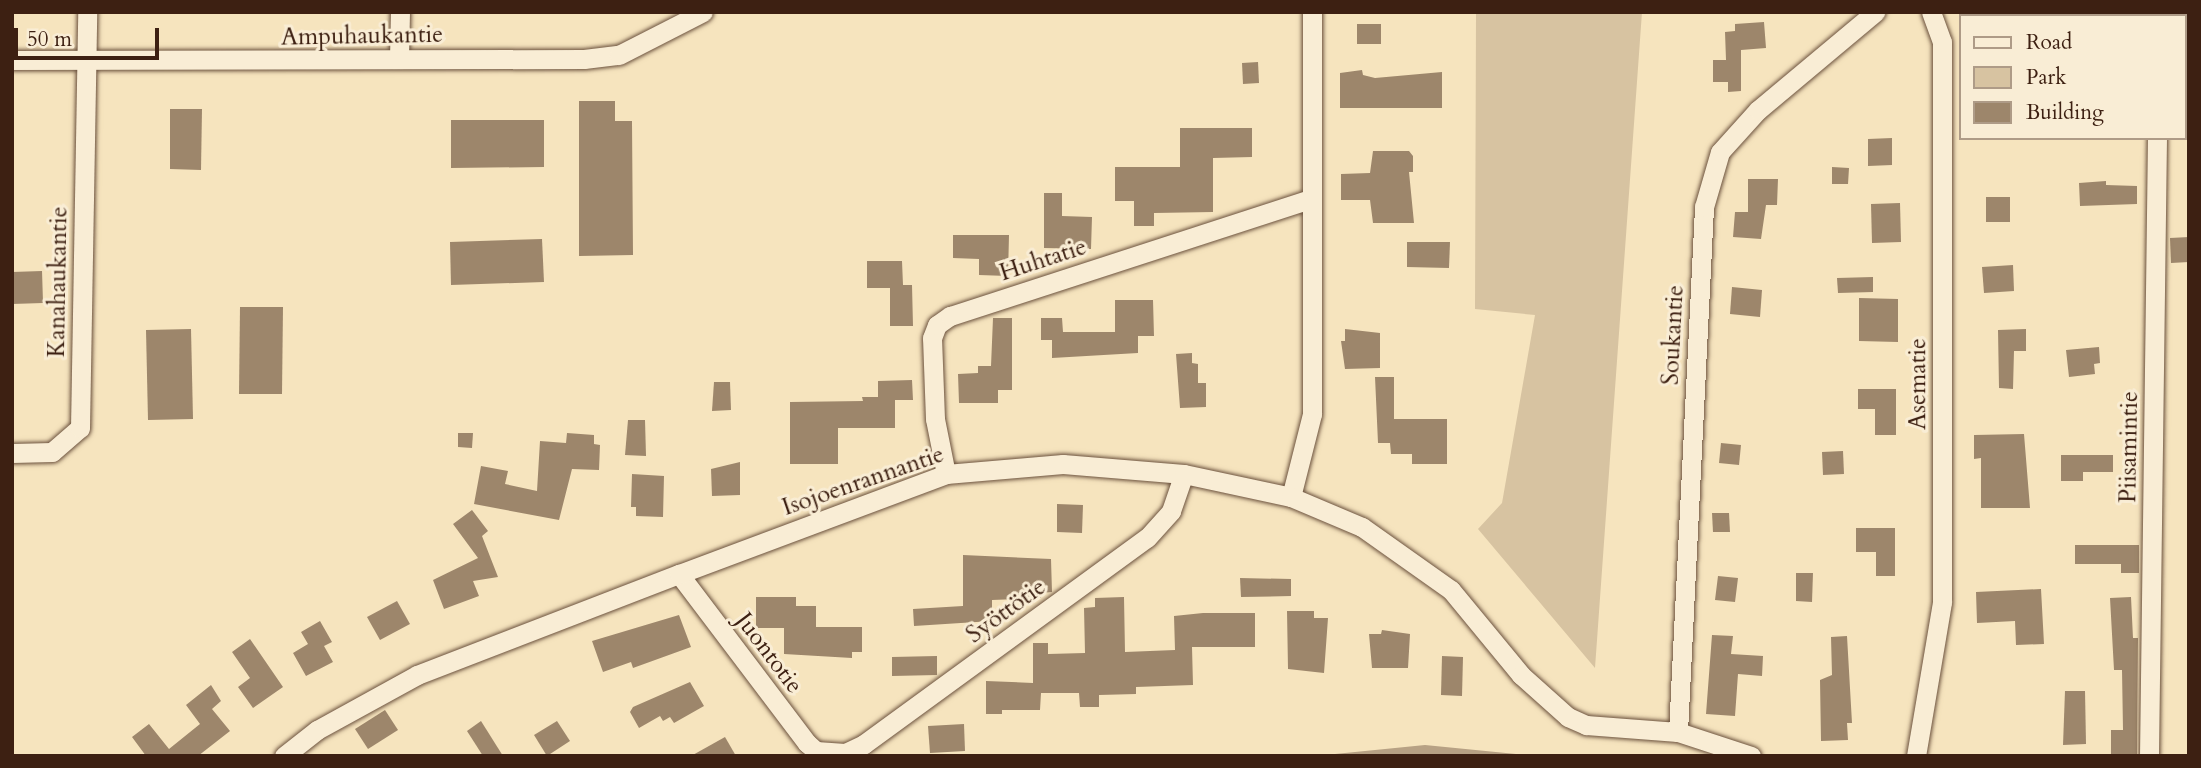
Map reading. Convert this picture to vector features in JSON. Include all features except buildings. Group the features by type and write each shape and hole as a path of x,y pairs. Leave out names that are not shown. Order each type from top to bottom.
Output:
{"street":[{"name":"Kanahaukantie","path":"12,453 52,452 80,428 87,12"},
{"path":"400,12 400,59"},
{"name":"Ampuhaukantie","path":"12,60 400,59 619,55 703,12"},
{"path":"1291,497 1312,414 1312,12"},
{"name":"Soukantie","path":"1678,732 1704,207 1720,152 1758,110 1875,12"},
{"name":"Asematie","path":"1916,756 1942,602 1942,43 1931,12"},
{"name":"Piisamintie","path":"2148,756 2157,140"},
{"name":"Huhtatie","path":"946,474 935,419 932,338 937,325 950,316 1311,199"},
{"name":"Isojoenrannantie","path":"285,756 317,730 416,675 679,574 946,474 1063,464 1184,474 1291,497 1362,527 1451,590 1521,675 1568,717 1586,724 1678,732 1751,756"},
{"name":"Syöttötie","path":"827,753 845,753 864,744 1147,538 1171,511 1184,474"},
{"name":"Juontotie","path":"679,574 807,743 827,753"}],"green space":[{"path":"1476,12 1642,12 1595,668 1478,529 1502,503 1535,315 1475,309"}],"shaded area":[{"path":"1425,745 1535,756 1309,756 1325,755"}]}
